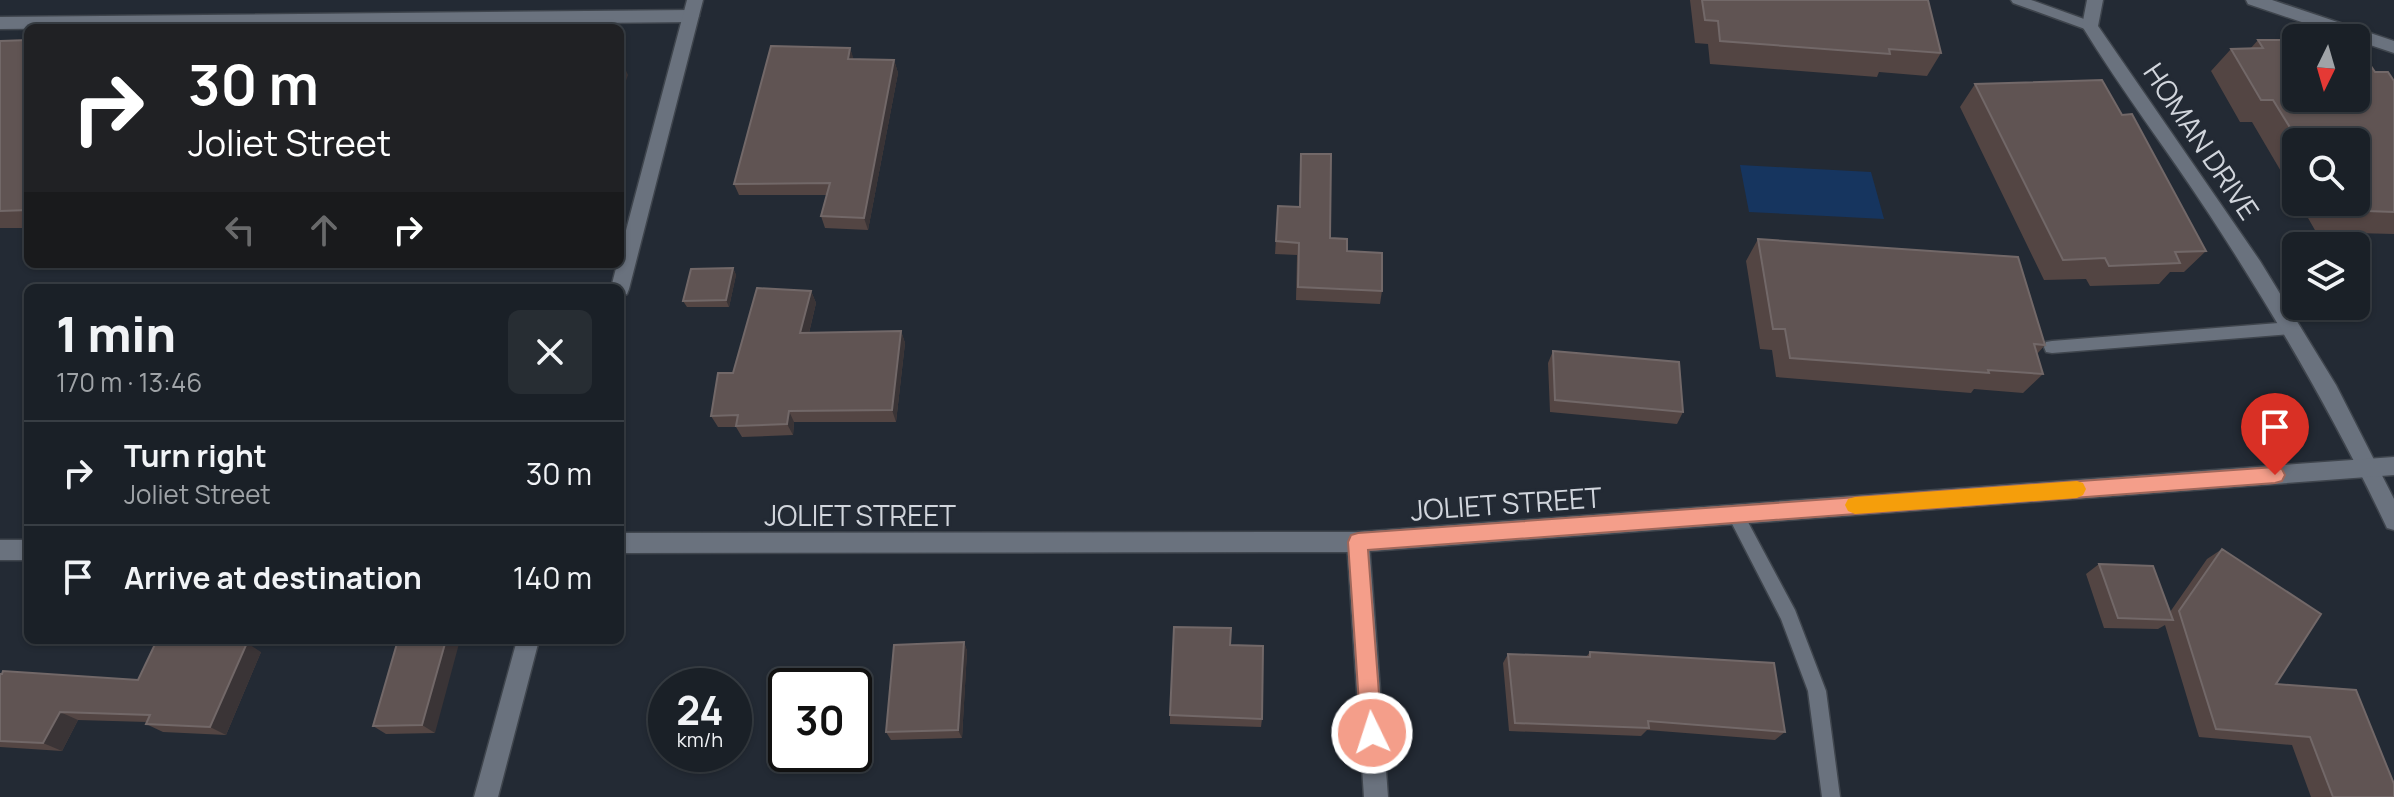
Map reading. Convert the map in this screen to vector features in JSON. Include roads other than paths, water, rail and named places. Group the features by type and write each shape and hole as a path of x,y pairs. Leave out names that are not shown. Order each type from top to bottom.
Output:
{"street":[{"path":"2090,26 2095,0"},
{"path":"2254,0 2394,47"},
{"path":"0,23 693,8 621,284"},
{"name":"HOMAN DRIVE","path":"2090,26 2212,203 2291,328 2371,468 2394,521"},
{"name":"JOLIET STREET","path":"624,543 1358,542 2394,466"},
{"path":"1358,542 1376,797"},
{"path":"0,550 24,550"},
{"path":"486,797 527,644"}],"lane":[{"path":"2018,0 2090,26"},
{"path":"2052,347 2291,328"},
{"path":"1735,514 1789,616 1817,691 1831,797"}]}
